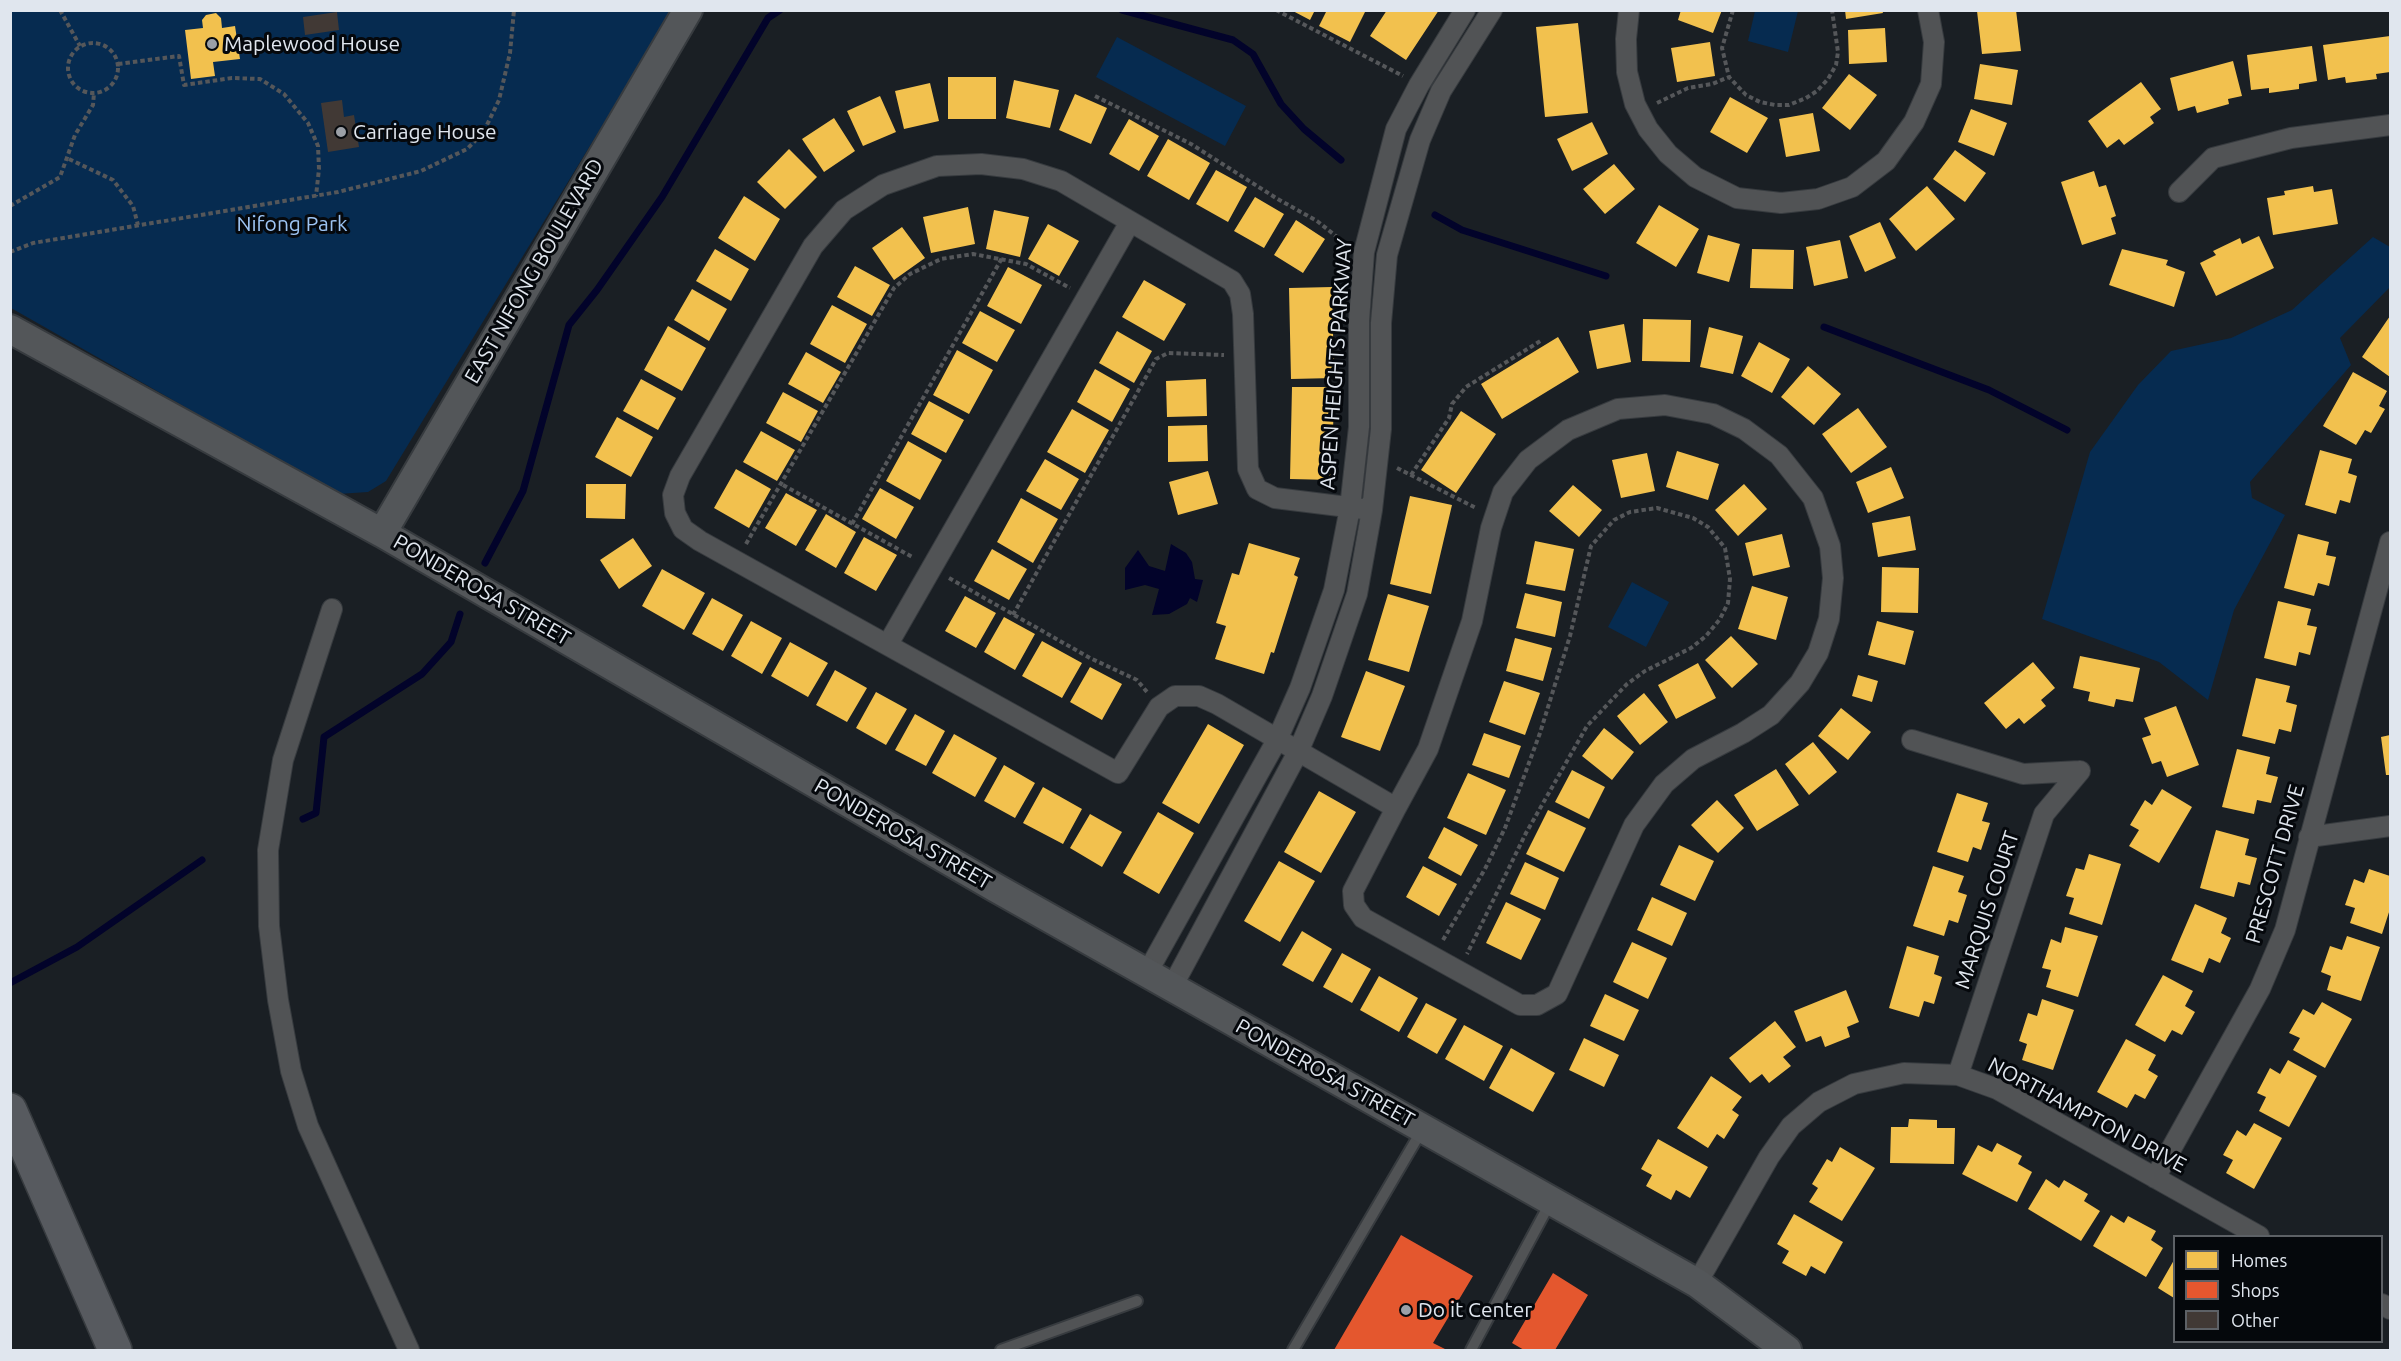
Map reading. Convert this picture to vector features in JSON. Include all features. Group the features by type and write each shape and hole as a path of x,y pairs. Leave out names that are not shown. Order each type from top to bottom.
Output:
{"highway":[{"path":"10,1110 115,1350"}],"street":[{"name":"EAST NIFONG BOULEVARD","path":"382,533 688,10"},
{"name":"ASPEN HEIGHTS PARKWAY","path":"1147,973 1277,740 1300,688 1334,590 1350,508 1359,427 1359,321 1364,252 1396,129 1419,85 1465,10"},
{"name":"ASPEN HEIGHTS PARKWAY","path":"1172,987 1298,752 1322,696 1357,594 1372,510 1381,429 1380,323 1387,255 1420,140 1441,91 1492,10"},
{"path":"1629,10 1626,39 1627,72 1639,111 1648,129 1668,154 1695,177 1737,198 1782,203 1818,199 1852,187 1886,161 1914,122 1931,84 1935,42 1928,10"},
{"path":"2179,192 2213,158 2291,138 2391,125"},
{"path":"1372,510 1275,498 1257,489 1248,469 1241,304 1240,294 1232,281 1061,181 1023,169 981,164 937,166 883,185 844,210 813,246 680,476 673,495 675,513 683,529 736,561 1118,773 1159,707 1175,696 1199,696 1217,704 1396,808"},
{"path":"888,644 1130,222"},
{"name":"PONDEROSA STREET","path":"10,329 382,533 1147,973 1696,1283 1787,1350"},
{"path":"1665,405 1713,414 1744,429 1779,455 1812,498 1830,546 1833,578 1829,619 1818,653 1800,683 1771,714 1743,733 1693,759 1664,784 1634,825 1557,994 1538,1005 1520,1005 1362,918 1354,905 1353,891 1428,749 1472,621 1495,515 1503,492 1528,460 1568,430 1618,409 1665,405"},
{"name":"PRESCOTT DRIVE","path":"2155,1178 2260,989 2285,930 2309,837 2384,591 2391,542"},
{"path":"332,609 283,760 268,850 268,926 291,1071 308,1126 409,1350"},
{"name":"MARQUIS COURT","path":"1912,740 2023,774 2080,771 2044,814 1958,1075"},
{"path":"2309,837 2391,826"},
{"name":"NORTHAMPTON DRIVE","path":"1696,1283 1769,1157 1791,1126 1819,1102 1854,1084 1904,1073 1958,1075 1997,1089 2257,1235"}],"lane":[{"path":"1293,1350 1423,1129"},
{"path":"1471,1350 1551,1200"},
{"path":"1001,1350 1137,1301"}],"path":[{"path":"60,10 80,46"},
{"path":"10,252 33,243 316,195 421,171 467,149 483,133 499,100 510,53 514,10"},
{"path":"1276,10 1419,85"},
{"path":"1732,10 1722,48 1729,77 1746,95 1760,102 1775,105 1790,105 1817,91 1836,65 1837,33 1832,10"},
{"path":"96,43 104,45 110,50 118,64 117,72 109,87 94,93 79,88 69,75 69,59 80,46 96,43"},
{"path":"118,64 179,56 184,85 232,78 260,79 284,94 308,123 318,146 319,169 316,195"},
{"path":"1639,111 1688,88 1712,84 1729,77"},
{"path":"10,206 60,177 69,159 75,135 93,105 94,93"},
{"path":"1095,96 1191,144 1276,198 1317,220 1343,243 1364,252"},
{"path":"69,159 113,180 133,206 138,225"},
{"path":"736,561 783,485 894,288 910,274 941,259 973,254 1026,264 1086,297"},
{"path":"852,524 1002,258"},
{"path":"1411,475 1449,417 1452,404 1466,387 1542,340"},
{"path":"1013,615 1156,359 1168,353 1244,356"},
{"path":"1378,458 1467,504 1495,515"},
{"path":"783,485 1090,658 1137,680 1159,707"},
{"path":"1433,957 1485,869 1505,828 1540,732 1570,636 1592,546 1614,520 1630,513 1657,508 1693,518 1708,527 1725,548 1730,579 1728,603 1720,619 1706,636 1690,648 1645,671 1627,684 1587,726 1526,833 1458,971"}],"green space":[{"name":"Nifong Park","path":"11,11 672,11 386,481 368,492 338,494 11,308"},
{"path":"1755,11 1798,11 1788,52 1748,41"},
{"path":"1117,37 1246,106 1225,146 1096,77"},
{"path":"2373,237 2390,247 2390,287 2340,338 2351,365 2250,482 2252,498 2285,515 2234,610 2208,700 2159,662 2042,619 2090,452 2138,385 2171,351 2231,338 2292,310"},
{"path":"1632,582 1669,602 1646,647 1608,627"}],"shaded area":[{"path":"1171,544 1186,553 1192,562 1195,579 1203,580 1197,602 1190,598 1187,604 1169,614 1152,615 1159,589 1145,585 1125,590 1125,568 1138,550 1149,566 1165,571"}],"building: Homes":[{"path":"1291,10 1315,10 1310,20"},
{"path":"1327,10 1366,10 1350,42 1319,26"},
{"path":"1387,10 1439,10 1406,60 1370,36"},
{"path":"1681,10 1722,10 1713,33 1678,20"},
{"path":"1845,10 1882,10 1883,13 1846,19"},
{"path":"2016,10 2021,51 1982,54 1977,11"},
{"name":"Maplewood House","path":"216,13 221,18 222,28 235,26 240,59 213,62 215,76 191,79 185,30 203,28 202,20 206,15"},
{"path":"1578,23 1588,113 1545,117 1536,27"},
{"path":"1885,28 1887,62 1849,64 1848,30"},
{"path":"2390,36 2390,72 2376,74 2377,79 2346,83 2345,77 2328,80 2323,45"},
{"path":"1710,42 1715,76 1677,82 1671,48"},
{"path":"2312,46 2317,81 2299,84 2299,89 2269,93 2269,88 2251,90 2247,55"},
{"path":"2233,61 2242,96 2228,99 2229,104 2197,113 2195,106 2178,111 2170,78"},
{"path":"1980,64 2018,70 2012,105 1974,99"},
{"path":"1849,74 1877,95 1850,130 1822,108"},
{"path":"948,77 996,77 996,119 948,119"},
{"path":"1014,80 1059,90 1050,128 1006,118"},
{"path":"2141,82 2161,109 2150,117 2154,123 2124,145 2119,139 2107,148 2088,121"},
{"path":"930,83 939,121 904,129 895,91"},
{"path":"1075,94 1107,108 1091,144 1059,130"},
{"path":"880,96 896,132 863,146 847,111"},
{"path":"1730,97 1768,118 1747,153 1710,132"},
{"path":"1971,109 2007,123 1994,156 1958,142"},
{"path":"1813,113 1820,151 1786,157 1779,119"},
{"path":"834,118 855,151 824,172 802,139"},
{"path":"1129,119 1159,136 1139,171 1109,154"},
{"path":"1592,122 1608,154 1572,171 1557,139"},
{"path":"1168,139 1210,163 1189,200 1147,176"},
{"path":"789,149 817,177 785,209 757,182"},
{"path":"1955,150 1986,173 1965,202 1933,179"},
{"path":"1614,164 1635,189 1605,214 1583,189"},
{"path":"1216,170 1247,187 1228,222 1196,204"},
{"path":"2094,171 2099,187 2106,185 2116,216 2111,218 2116,234 2082,245 2061,182"},
{"path":"1927,186 1955,219 1916,251 1889,219"},
{"path":"2313,186 2314,192 2332,189 2338,224 2273,235 2267,198 2285,195 2284,191"},
{"path":"744,196 780,219 755,261 718,238"},
{"path":"1255,197 1284,214 1264,248 1234,231"},
{"path":"1659,205 1699,229 1676,267 1636,243"},
{"path":"968,207 975,244 931,253 923,217"},
{"path":"994,210 1029,217 1020,257 986,249"},
{"path":"1296,220 1325,239 1303,273 1274,255"},
{"path":"1880,222 1896,258 1865,272 1849,236"},
{"path":"1048,224 1079,241 1059,276 1028,259"},
{"path":"902,227 925,258 894,280 872,248"},
{"path":"1708,235 1740,244 1729,282 1697,273"},
{"path":"2259,236 2274,268 2216,296 2200,263 2216,255 2213,251 2240,238 2242,244"},
{"path":"1840,240 1848,278 1814,286 1806,247"},
{"path":"715,249 749,269 731,301 696,281"},
{"path":"1752,249 1794,250 1793,289 1750,288"},
{"path":"2122,249 2168,260 2166,265 2185,272 2174,307 2109,285"},
{"path":"855,266 890,285 872,316 837,297"},
{"path":"1008,267 1042,285 1021,324 987,306"},
{"path":"1144,280 1186,304 1164,341 1122,317"},
{"path":"1332,287 1334,378 1291,379 1289,288"},
{"path":"692,289 727,309 709,341 674,320"},
{"path":"832,305 867,324 845,363 810,344"},
{"path":"980,311 1015,330 997,362 962,343"},
{"path":"2390,316 2390,377 2362,357"},
{"path":"1643,319 1691,320 1690,362 1642,361"},
{"path":"1624,324 1631,362 1597,369 1589,331"},
{"path":"668,326 706,348 682,391 644,370"},
{"path":"1709,327 1743,336 1733,374 1700,367"},
{"path":"1117,331 1152,351 1134,383 1099,363"},
{"path":"1558,337 1579,372 1502,419 1481,384"},
{"path":"1759,342 1790,359 1772,393 1741,376"},
{"path":"957,350 993,370 969,414 933,395"},
{"path":"806,352 841,372 823,403 788,384"},
{"path":"1808,366 1841,394 1814,425 1781,397"},
{"path":"1095,369 1130,389 1112,422 1077,402"},
{"path":"2353,372 2387,391 2379,406 2385,409 2371,433 2365,430 2356,445 2323,426"},
{"path":"641,379 676,398 658,430 623,411"},
{"path":"1206,379 1207,416 1167,417 1166,381"},
{"path":"1292,387 1334,387 1332,480 1290,479"},
{"path":"783,392 818,411 801,442 766,423"},
{"path":"929,401 964,420 946,453 911,434"},
{"path":"1858,408 1887,447 1851,473 1822,434"},
{"path":"1072,409 1109,430 1085,473 1047,452"},
{"path":"1461,411 1496,434 1456,493 1421,470"},
{"path":"617,417 653,437 631,477 595,457"},
{"path":"1207,425 1208,461 1168,462 1168,426"},
{"path":"761,431 795,450 777,481 743,462"},
{"path":"908,441 942,460 920,500 886,481"},
{"path":"2320,450 2352,459 2348,473 2357,476 2350,503 2340,500 2336,514 2305,505"},
{"path":"1677,451 1719,464 1708,500 1666,487"},
{"path":"1647,453 1655,491 1621,498 1612,460"},
{"path":"1045,459 1079,479 1061,510 1026,491"},
{"path":"1891,467 1904,498 1868,513 1856,482"},
{"path":"736,469 771,489 749,528 714,508"},
{"path":"1208,471 1218,504 1178,515 1169,482"},
{"path":"586,484 626,484 625,519 586,518"},
{"path":"1744,484 1767,509 1738,536 1715,510"},
{"path":"1573,485 1602,510 1579,537 1549,511"},
{"path":"880,488 914,507 896,539 862,519"},
{"path":"786,493 817,510 796,546 765,528"},
{"path":"1410,496 1452,505 1431,594 1390,584"},
{"path":"1021,498 1058,519 1033,563 997,542"},
{"path":"826,514 856,532 836,568 805,550"},
{"path":"1910,516 1916,550 1878,557 1872,523"},
{"path":"1782,534 1790,567 1753,576 1745,543"},
{"path":"2298,534 2329,542 2326,555 2336,557 2329,586 2318,583 2314,596 2284,588"},
{"path":"864,537 897,555 876,591 844,573"},
{"path":"633,538 652,566 619,589 600,560"},
{"path":"1535,541 1574,549 1565,591 1526,584"},
{"path":"1249,543 1300,558 1294,575 1298,577 1274,653 1271,652 1264,674 1215,659 1226,626 1216,623 1232,573 1239,575"},
{"path":"992,549 1027,569 1009,600 974,581"},
{"path":"1882,567 1919,568 1918,613 1881,612"},
{"path":"662,569 705,593 684,630 642,606"},
{"path":"1752,586 1788,597 1776,640 1738,629"},
{"path":"1525,593 1562,602 1555,637 1516,628"},
{"path":"1388,594 1429,606 1409,672 1368,660"},
{"path":"965,596 996,613 976,648 945,631"},
{"path":"712,598 743,615 723,651 692,634"},
{"path":"2278,601 2311,609 2307,625 2317,627 2310,655 2299,652 2296,666 2264,658"},
{"path":"1004,617 1035,634 1015,670 984,652"},
{"path":"751,621 782,638 762,674 731,656"},
{"path":"1877,621 1914,631 1905,665 1868,655"},
{"path":"1731,636 1758,664 1732,688 1705,660"},
{"path":"1515,638 1552,648 1543,681 1506,671"},
{"path":"1042,641 1082,663 1062,698 1022,676"},
{"path":"790,642 828,663 808,697 771,676"},
{"path":"2080,656 2140,668 2133,702 2116,699 2114,707 2088,701 2090,692 2073,688"},
{"path":"2033,662 2055,688 2041,700 2046,706 2024,724 2019,718 2006,729 1984,703"},
{"path":"1698,663 1716,698 1676,719 1658,685"},
{"path":"1090,667 1122,684 1102,720 1070,702"},
{"path":"835,670 867,688 847,722 816,705"},
{"path":"1366,671 1405,686 1380,751 1341,737"},
{"path":"1858,675 1878,681 1872,702 1852,696"},
{"path":"2256,678 2290,686 2286,702 2297,705 2291,732 2279,729 2275,744 2242,736"},
{"path":"1504,681 1540,693 1525,735 1489,722"},
{"path":"876,692 907,709 886,745 856,728"},
{"path":"1644,693 1668,722 1640,745 1617,716"},
{"path":"2176,706 2199,765 2167,777 2161,761 2152,764 2142,738 2151,735 2144,718"},
{"path":"1841,708 1871,732 1848,760 1818,736"},
{"path":"915,714 945,731 926,766 895,750"},
{"path":"1208,724 1244,745 1199,824 1162,803"},
{"path":"1604,728 1634,752 1612,780 1582,756"},
{"path":"1484,733 1521,746 1509,778 1472,765"},
{"path":"954,734 997,758 975,797 932,773"},
{"path":"2390,735 2390,775 2386,775 2381,737"},
{"path":"1813,742 1837,772 1809,795 1785,764"},
{"path":"2237,749 2270,757 2266,774 2278,777 2271,803 2257,800 2254,814 2222,807"},
{"path":"1004,765 1035,783 1015,818 984,801"},
{"path":"1776,769 1799,805 1757,831 1734,795"},
{"path":"1572,770 1605,787 1589,819 1555,802"},
{"path":"1468,773 1506,790 1486,835 1447,818"},
{"path":"1043,787 1082,809 1063,844 1023,823"},
{"path":"2162,789 2192,807 2159,863 2129,846 2139,830 2130,825 2145,800 2152,805"},
{"path":"1319,791 1356,812 1321,873 1284,852"},
{"path":"1957,793 1988,803 1982,821 1990,823 1981,850 1973,847 1968,862 1937,852"},
{"path":"1717,800 1744,828 1718,853 1691,825"},
{"path":"1548,810 1586,828 1564,872 1526,854"},
{"path":"1158,812 1194,833 1159,894 1123,873"},
{"path":"1090,814 1122,832 1102,867 1070,848"},
{"path":"1444,827 1478,845 1461,876 1428,858"},
{"path":"2216,830 2249,839 2245,855 2257,858 2250,885 2238,882 2234,897 2200,888"},
{"path":"1679,845 1714,861 1695,901 1660,885"},
{"path":"2089,854 2121,864 2102,925 2069,914 2074,898 2066,896 2076,868 2084,870"},
{"path":"1279,861 1315,881 1280,942 1244,921"},
{"path":"1525,862 1559,878 1545,910 1510,894"},
{"path":"1423,866 1457,884 1439,916 1406,897"},
{"path":"1933,866 1964,876 1958,892 1967,895 1958,923 1949,920 1944,936 1913,926"},
{"path":"2369,869 2390,876 2390,909 2382,934 2350,923 2355,908 2345,905 2354,879 2364,883"},
{"path":"1652,897 1687,913 1672,946 1637,930"},
{"path":"1506,902 1541,919 1521,960 1486,943"},
{"path":"2195,904 2227,918 2221,933 2231,938 2220,963 2209,958 2203,973 2171,960"},
{"path":"2065,927 2098,936 2078,997 2046,987 2051,970 2042,968 2051,939 2061,943"},
{"path":"1302,931 1332,949 1313,982 1282,965"},
{"path":"2347,936 2380,947 2361,1001 2327,990 2331,976 2321,972 2330,946 2342,950"},
{"path":"1632,942 1667,958 1648,999 1613,982"},
{"path":"1907,946 1939,956 1934,974 1942,977 1934,1004 1924,1001 1919,1017 1889,1008"},
{"path":"1342,953 1371,969 1352,1003 1323,987"},
{"path":"2163,975 2193,991 2185,1006 2195,1012 2182,1035 2172,1030 2165,1042 2135,1025"},
{"path":"1379,976 1418,998 1399,1032 1360,1010"},
{"path":"1846,990 1859,1022 1847,1027 1850,1037 1825,1047 1821,1036 1806,1042 1794,1011"},
{"path":"1605,994 1639,1010 1624,1041 1590,1026"},
{"path":"2042,999 2074,1010 2053,1070 2022,1060 2027,1044 2019,1041 2028,1013 2037,1016"},
{"path":"2322,1002 2352,1019 2325,1068 2293,1050 2300,1038 2289,1033 2303,1009 2314,1015"},
{"path":"1426,1003 1457,1019 1437,1054 1407,1037"},
{"path":"1775,1021 1796,1047 1783,1057 1791,1066 1769,1083 1762,1074 1750,1083 1729,1058"},
{"path":"1464,1025 1503,1046 1484,1081 1445,1059"},
{"path":"1584,1038 1619,1055 1604,1087 1569,1070"},
{"path":"2126,1039 2156,1055 2148,1070 2158,1076 2145,1099 2135,1094 2127,1108 2097,1092"},
{"path":"1511,1048 1555,1073 1533,1112 1489,1088"},
{"path":"2288,1060 2317,1076 2289,1127 2259,1111 2266,1097 2257,1093 2270,1068 2280,1074"},
{"path":"1711,1076 1742,1097 1732,1110 1739,1115 1724,1139 1717,1134 1708,1148 1677,1128"},
{"path":"1909,1119 1937,1120 1937,1128 1955,1128 1954,1164 1890,1163 1891,1127 1908,1127"},
{"path":"2254,1123 2282,1138 2254,1189 2226,1173 2233,1160 2223,1155 2237,1130 2246,1136"},
{"path":"1658,1139 1708,1167 1690,1198 1676,1190 1671,1200 1646,1186 1652,1175 1641,1169"},
{"path":"1997,1143 2022,1156 2018,1164 2032,1172 2017,1202 1962,1174 1978,1145 1992,1152"},
{"path":"1840,1147 1875,1168 1842,1221 1809,1202 1818,1188 1812,1184 1827,1159 1832,1162"},
{"path":"2046,1179 2059,1188 2064,1180 2088,1194 2084,1201 2100,1211 2081,1241 2028,1209"},
{"path":"1794,1214 1843,1242 1825,1274 1811,1266 1806,1276 1782,1263 1789,1251 1777,1244"},
{"path":"2111,1215 2124,1223 2128,1216 2156,1231 2151,1240 2163,1248 2146,1277 2093,1246"},
{"path":"2173,1262 2173,1297 2158,1288"}],"building: Shops":[{"name":"Do it Center","path":"1401,1235 1473,1276 1433,1343 1447,1350 1334,1350"},
{"path":"1553,1273 1588,1295 1555,1350 1524,1350 1512,1343"}],"building: Other":[{"path":"337,12 339,30 305,35 303,17"},
{"name":"Carriage House","path":"342,100 344,117 354,115 359,147 328,152 321,103"}],"waterway":[{"path":"485,563 523,491 569,325 597,290 662,197 768,18 780,10"},
{"path":"1122,10 1233,40 1253,54 1281,104 1304,129 1341,160"},
{"path":"1435,215 1462,230 1606,276"},
{"path":"1824,327 1989,390 2067,430"},
{"path":"303,819 316,813 324,737 422,674 451,642 460,614"},
{"path":"10,983 77,947 202,860"}],"place":[{"name":"Maplewood House","path":"212,44"},
{"name":"Carriage House","path":"341,132"},
{"name":"Do it Center","path":"1406,1310"}]}
